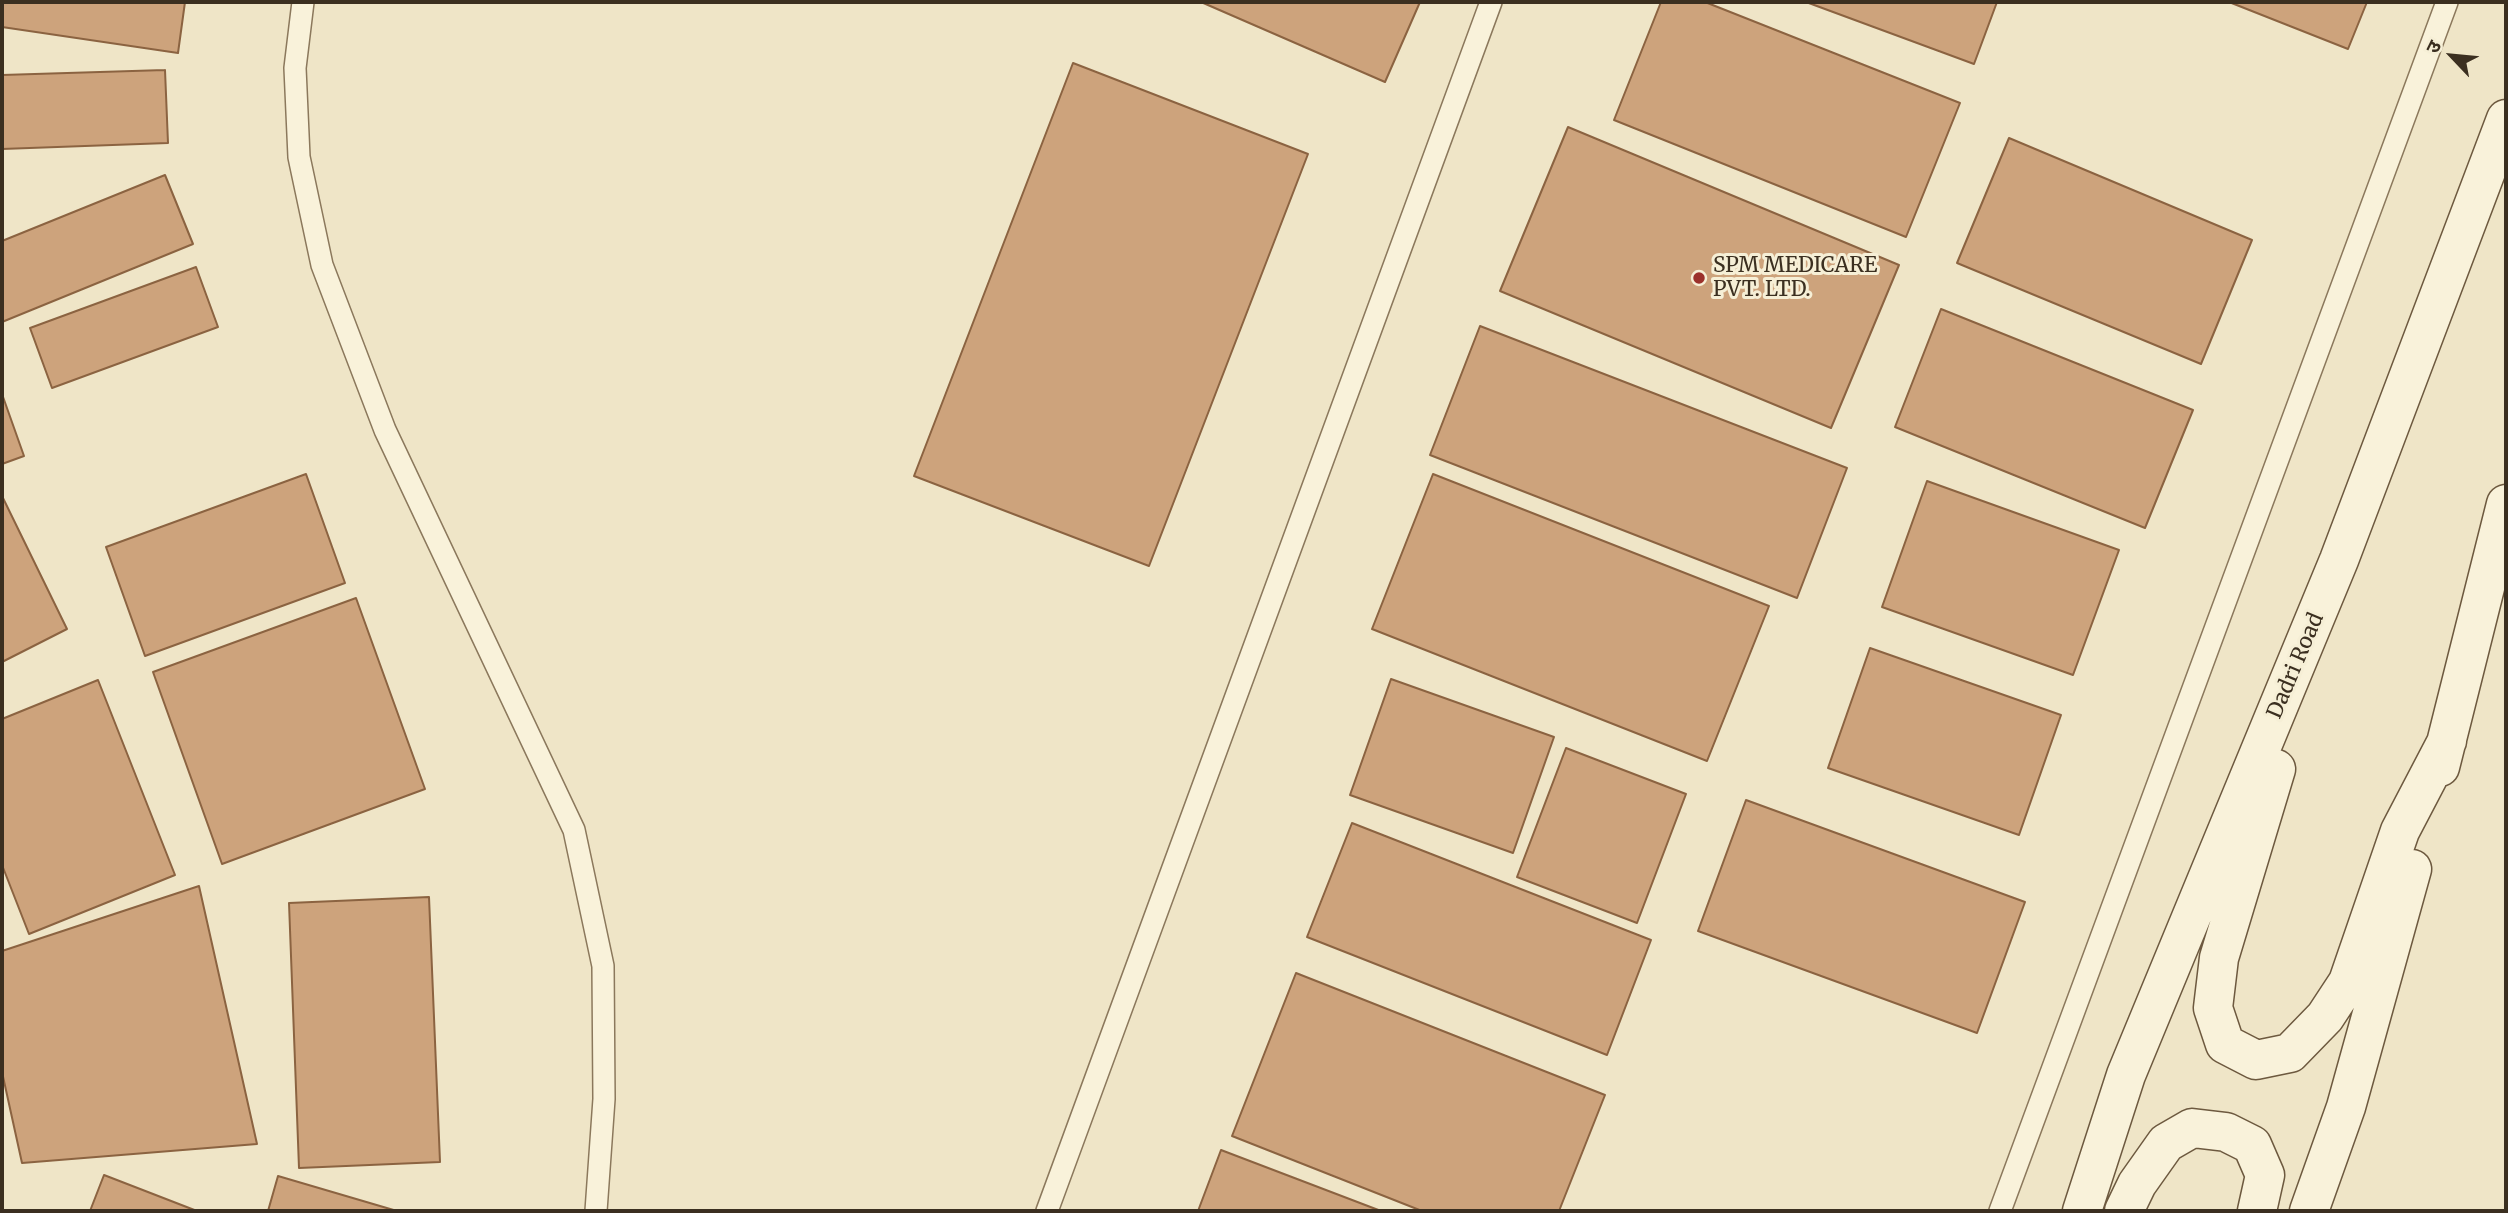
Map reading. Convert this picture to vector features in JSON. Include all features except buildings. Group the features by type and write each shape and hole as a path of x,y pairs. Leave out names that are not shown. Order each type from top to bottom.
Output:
{"main road":[{"name":"Dadri Road","path":"2082,1211 2126,1075 2339,560 2506,119"},
{"path":"2309,1211 2346,1107 2447,741 2506,504"},
{"path":"2339,560 2219,958 2213,1008 2225,1044 2256,1060 2290,1053 2325,1017 2348,982 2400,831 2447,741"},
{"path":"2124,1211 2137,1184 2166,1143 2192,1128 2226,1132 2252,1145 2265,1175 2257,1211"}],"lane":[{"path":"303,2 295,68 299,157 322,265 384,430 574,830 603,966 604,1099 596,1211"},
{"path":"1047,1211 1491,2"},
{"path":"2000,1211 2448,2"}],"place":[{"name":"SPM MEDICARE PVT. LTD.","path":"1699,278"}]}
